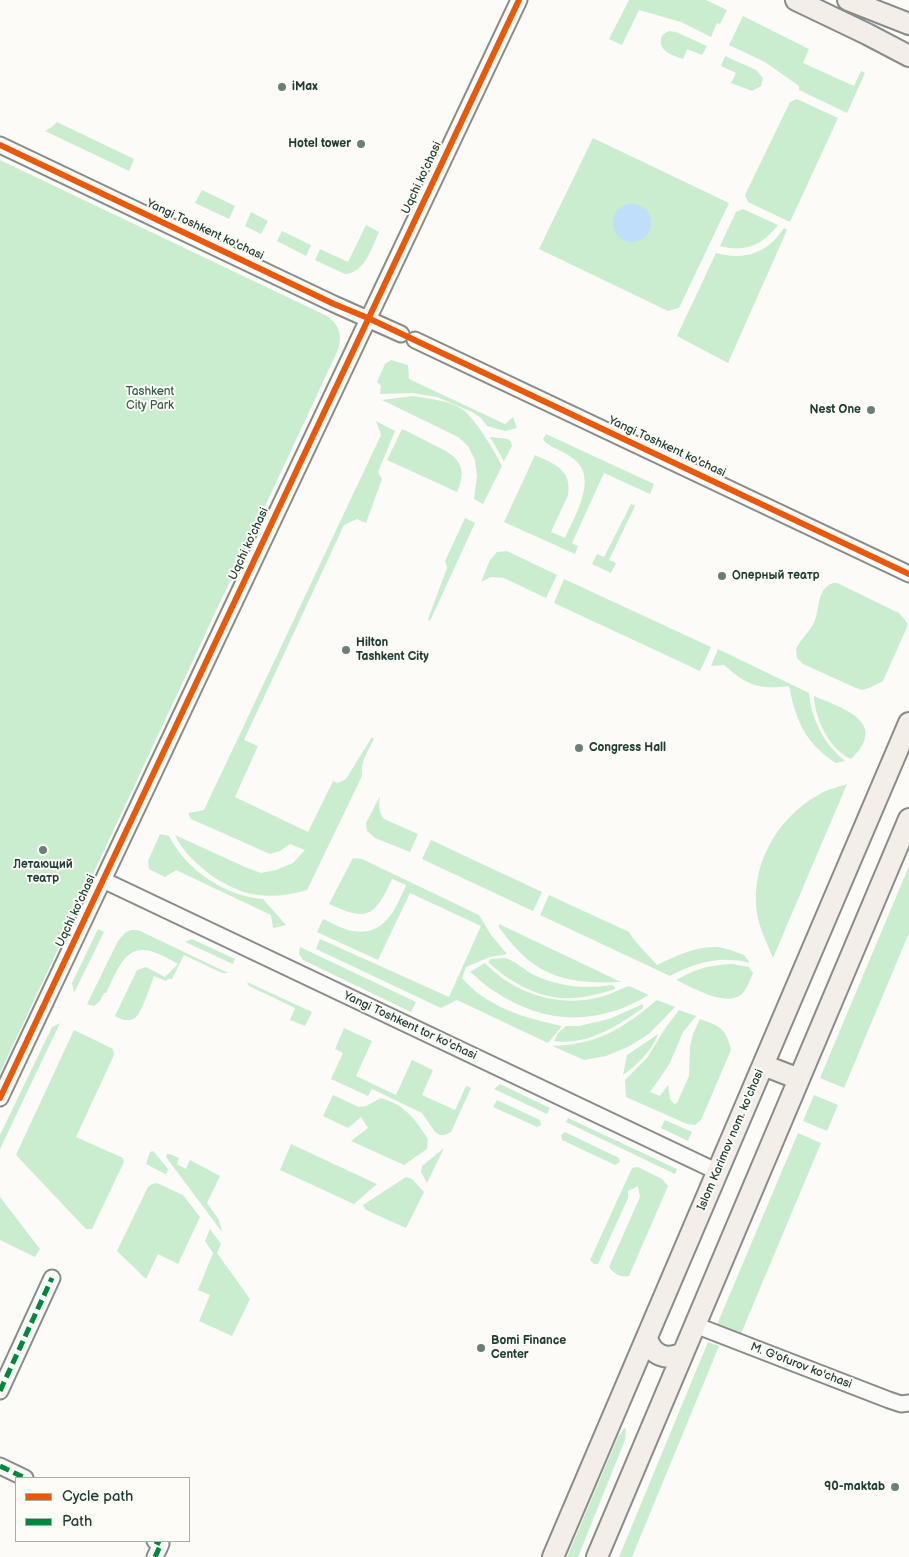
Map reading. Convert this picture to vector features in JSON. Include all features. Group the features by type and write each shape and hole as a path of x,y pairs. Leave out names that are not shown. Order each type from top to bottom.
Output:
{"main road":[{"path":"796,0 909,56"},
{"path":"848,0 909,24"},
{"path":"867,34 909,47"},
{"name":"Islom Karimov nom. ko'chasi","path":"553,1557 907,732"},
{"path":"596,1557 909,819"},
{"path":"763,1065 799,1079"},
{"path":"646,1338 651,1349 660,1356 671,1357 683,1354"}],"street":[{"name":"Uqchi ko'chasi","path":"0,1098 518,0"},
{"name":"Yangi Toshkent ko'chasi","path":"0,145 909,574"},
{"name":"Yangi Toshkent tor ko'chasi","path":"103,880 718,1172"},
{"path":"0,1391 52,1278"},
{"name":"M. G'ofurov ko'chasi","path":"695,1324 889,1400 901,1404 909,1403"},
{"path":"0,1466 24,1477"},
{"path":"155,1557 161,1544 157,1542"}],"green space":[{"path":"629,0 706,0 727,10 720,24 717,23 711,37 681,22 639,10 622,45 609,39"},
{"path":"743,16 809,49 803,63 854,86 861,71 865,73 847,113 799,90 799,86 765,62 729,45"},
{"path":"669,31 676,32 707,46 702,55 687,49 683,59 668,53 662,48 662,37"},
{"path":"725,56 756,70 763,78 761,86 752,91 731,83 736,73 721,66"},
{"path":"797,99 838,118 790,222 748,202 745,195 790,102"},
{"path":"57,122 134,159 129,171 45,131"},
{"path":"593,138 729,203 679,308 668,311 539,249"},
{"name":"Tashkent City Park","path":"0,160 325,315 337,326 340,339 338,350 0,1073"},
{"path":"202,190 235,206 229,219 195,203"},
{"path":"743,209 778,225 766,238 752,246 729,248 720,246 736,212"},
{"path":"251,212 268,221 261,234 245,226"},
{"path":"366,225 379,232 367,258 358,269 352,273 345,274 315,260 320,249 348,262"},
{"path":"784,228 787,230 728,363 677,336 716,253 737,256 755,253 771,244"},
{"path":"282,231 311,245 306,256 277,241"},
{"path":"391,360 408,365 409,379 505,424 513,417 517,428 505,431 487,426 481,418 472,412 437,397 413,393 380,394 381,386 377,382 385,364"},
{"path":"413,396 457,406 467,413 484,436 502,466 483,504 474,499 477,476 475,460 468,446 458,437 382,400"},
{"path":"376,421 395,431 378,472 382,479 366,523 357,519 344,525 244,740 258,746 235,797 308,832 333,781 338,783 346,779 372,737 374,739 363,761 362,776 307,890 276,896 245,892 233,888 209,874 189,855 175,835 261,873 276,870 293,863 305,850 290,844 280,851 270,854 191,819 188,813 204,810 381,435"},
{"path":"402,429 449,453 459,462 462,475 457,492 387,460"},
{"path":"546,434 654,484 650,494 604,473 572,543 578,546 575,554 504,522 535,455 555,465 565,474 567,479 569,486 568,495 551,532 565,538 582,498 584,477 582,468 575,460 545,442 543,439"},
{"path":"490,437 508,439 511,442 512,446 504,461"},
{"path":"631,504 635,506 609,560 616,563 611,573 592,564 597,554 604,557"},
{"path":"465,518 475,523 430,621 428,619 447,568 445,561"},
{"path":"507,551 557,575 546,598 504,578 491,577 481,582 490,560 497,552"},
{"path":"564,579 711,647 700,671 554,603"},
{"path":"833,583 837,583 899,613 908,625 883,681 869,688 862,690 856,688 803,664 797,658 796,649 813,624 824,589"},
{"path":"718,649 809,693 813,712 820,730 831,747 845,761 836,763 809,739 795,710 789,686 761,686 746,681 724,665 711,666"},
{"path":"814,696 848,711 858,718 864,726 866,735 862,746 851,759 830,741 820,723"},
{"path":"847,784 773,958 757,914 756,896 762,862 778,831 803,805 828,790"},
{"path":"380,796 380,811 384,819 418,834 410,852 375,838 367,831 366,823"},
{"path":"160,834 169,836 186,860 208,879 235,893 263,899 286,925 273,928 271,915 176,870 165,877 149,869 148,861"},
{"path":"431,840 542,892 533,911 422,859"},
{"path":"353,858 362,859 479,915 491,935 507,954 490,957 466,967 462,978 483,997 495,1004 521,1015 562,1026 548,1043 457,1000 441,1008 316,949 320,939 449,997 481,926 410,893 378,960 317,932 323,919 342,928 360,932 379,927 386,921 397,904 406,885 392,879 381,901 369,912 362,914 353,913 329,904"},
{"path":"909,866 909,933 844,1088 820,1078"},
{"path":"549,895 629,932 657,965 686,952 709,947 724,948 744,955 750,963 730,960 709,961 689,967 670,976 540,915"},
{"path":"499,924 621,982 583,981 566,979 551,974 524,956 511,943 499,927"},
{"path":"98,929 104,932 74,993 72,983"},
{"path":"131,930 138,930 228,973 222,973 184,955 172,979 166,981 154,976 138,1015 130,1020 125,1020 115,1016 137,970 146,967 165,977 178,964 150,951 140,950 125,958 100,1001 94,1006 87,1004 118,941 125,933"},
{"path":"192,939 235,959 233,964 185,942"},
{"path":"300,947 416,1002 411,1012 303,960 299,954"},
{"path":"504,958 534,975 554,982 582,987 612,985 615,989 576,998 544,995 518,984 488,962 491,959"},
{"path":"485,963 496,973 522,990 551,999 566,1001 596,998 629,986 649,995 610,1012 571,1017 551,1015 513,1002 491,989 470,972"},
{"path":"732,964 749,967 753,973 744,992 735,998 718,998 676,980 703,968"},
{"path":"247,982 312,1012 305,1026 290,1020 295,1008 249,986"},
{"path":"657,1000 675,1007 649,1034 628,1047 606,1056 584,1060 552,1046 583,1042 609,1033 621,1027"},
{"path":"643,1004 643,1008 633,1015 612,1028 590,1038 566,1042 554,1041 558,1033 566,1026 579,1026 609,1019"},
{"path":"679,1010 696,1016 683,1032 669,1065 650,1092 660,1096 668,1085 670,1099 674,1104 677,1103 689,1076 690,1047 693,1034 700,1019 717,1026 724,1032 731,1050 701,1120 695,1125 687,1124 626,1097 625,1080 647,1058"},
{"path":"60,1023 0,1149 0,1135 52,1027"},
{"path":"344,1028 372,1041 356,1076 396,1095 412,1060 433,1070 422,1095 455,1110 466,1086 471,1088 451,1132 440,1135 435,1132 422,1113 372,1089 368,1096 331,1079 343,1053 335,1049"},
{"path":"74,1030 113,1049 114,1055 76,1137 123,1158 124,1162 92,1229 86,1229 16,1155"},
{"path":"658,1034 644,1057 623,1075 627,1055"},
{"path":"500,1084 550,1108 547,1114 494,1089"},
{"path":"333,1095 359,1107 366,1106 381,1098 397,1105 414,1119 428,1139 427,1149 404,1165 351,1141 368,1128 361,1117 348,1128 323,1116"},
{"path":"814,1095 838,1105 827,1131 803,1121"},
{"path":"497,1100 540,1120 541,1125 537,1127 493,1107"},
{"path":"568,1118 677,1169 675,1174 566,1122"},
{"path":"665,1120 692,1132 688,1141 661,1128"},
{"path":"565,1132 619,1158 620,1162 615,1165 562,1140 561,1135"},
{"path":"798,1133 821,1143 740,1336 716,1327"},
{"path":"291,1144 377,1184 354,1204 280,1170"},
{"path":"444,1148 427,1183 421,1172 422,1166"},
{"path":"153,1151 168,1169 167,1173 165,1174 146,1164 150,1152"},
{"path":"167,1154 179,1158 177,1164 186,1169 190,1160 220,1176 207,1203 219,1220 222,1232 166,1157"},
{"path":"638,1167 662,1179 668,1186 629,1276 620,1276 609,1267 640,1197 638,1186 628,1191 628,1198 598,1264 594,1264 590,1260 632,1168"},
{"path":"406,1177 412,1179 424,1192 406,1228 366,1210 363,1205"},
{"path":"157,1183 183,1195 200,1217 178,1264 158,1254 146,1279 117,1251 148,1187"},
{"path":"0,1197 40,1249 35,1257 0,1240"},
{"path":"210,1229 221,1244 217,1253 250,1299 232,1336 199,1321 210,1295 198,1290 213,1253 205,1241"},
{"path":"708,1342 719,1346 632,1557 619,1557"},
{"path":"624,1428 626,1429 625,1440 578,1557 567,1557 618,1437"}],"water":[{"path":"632,204 646,209 651,223 646,237 632,242 618,237 613,223 618,209"}],"marked path":[{"path":"0,1391 52,1278"},
{"path":"0,1466 23,1477"},
{"path":"155,1557 161,1544 157,1542"}],"cycle path":[{"path":"0,1098 519,0"},
{"path":"0,145 909,574"}],"place":[{"name":"iMax","path":"282,87"},
{"name":"Hotel tower","path":"361,144"},
{"name":"Nest One","path":"871,410"},
{"name":"Оперный театр","path":"722,576"},
{"name":"Hilton Tashkent City","path":"346,650"},
{"name":"Congress Hall","path":"579,748"},
{"name":"Летающий театр","path":"43,850"},
{"name":"Bomi Finance Center","path":"481,1348"},
{"name":"90-maktab","path":"895,1487"}]}
